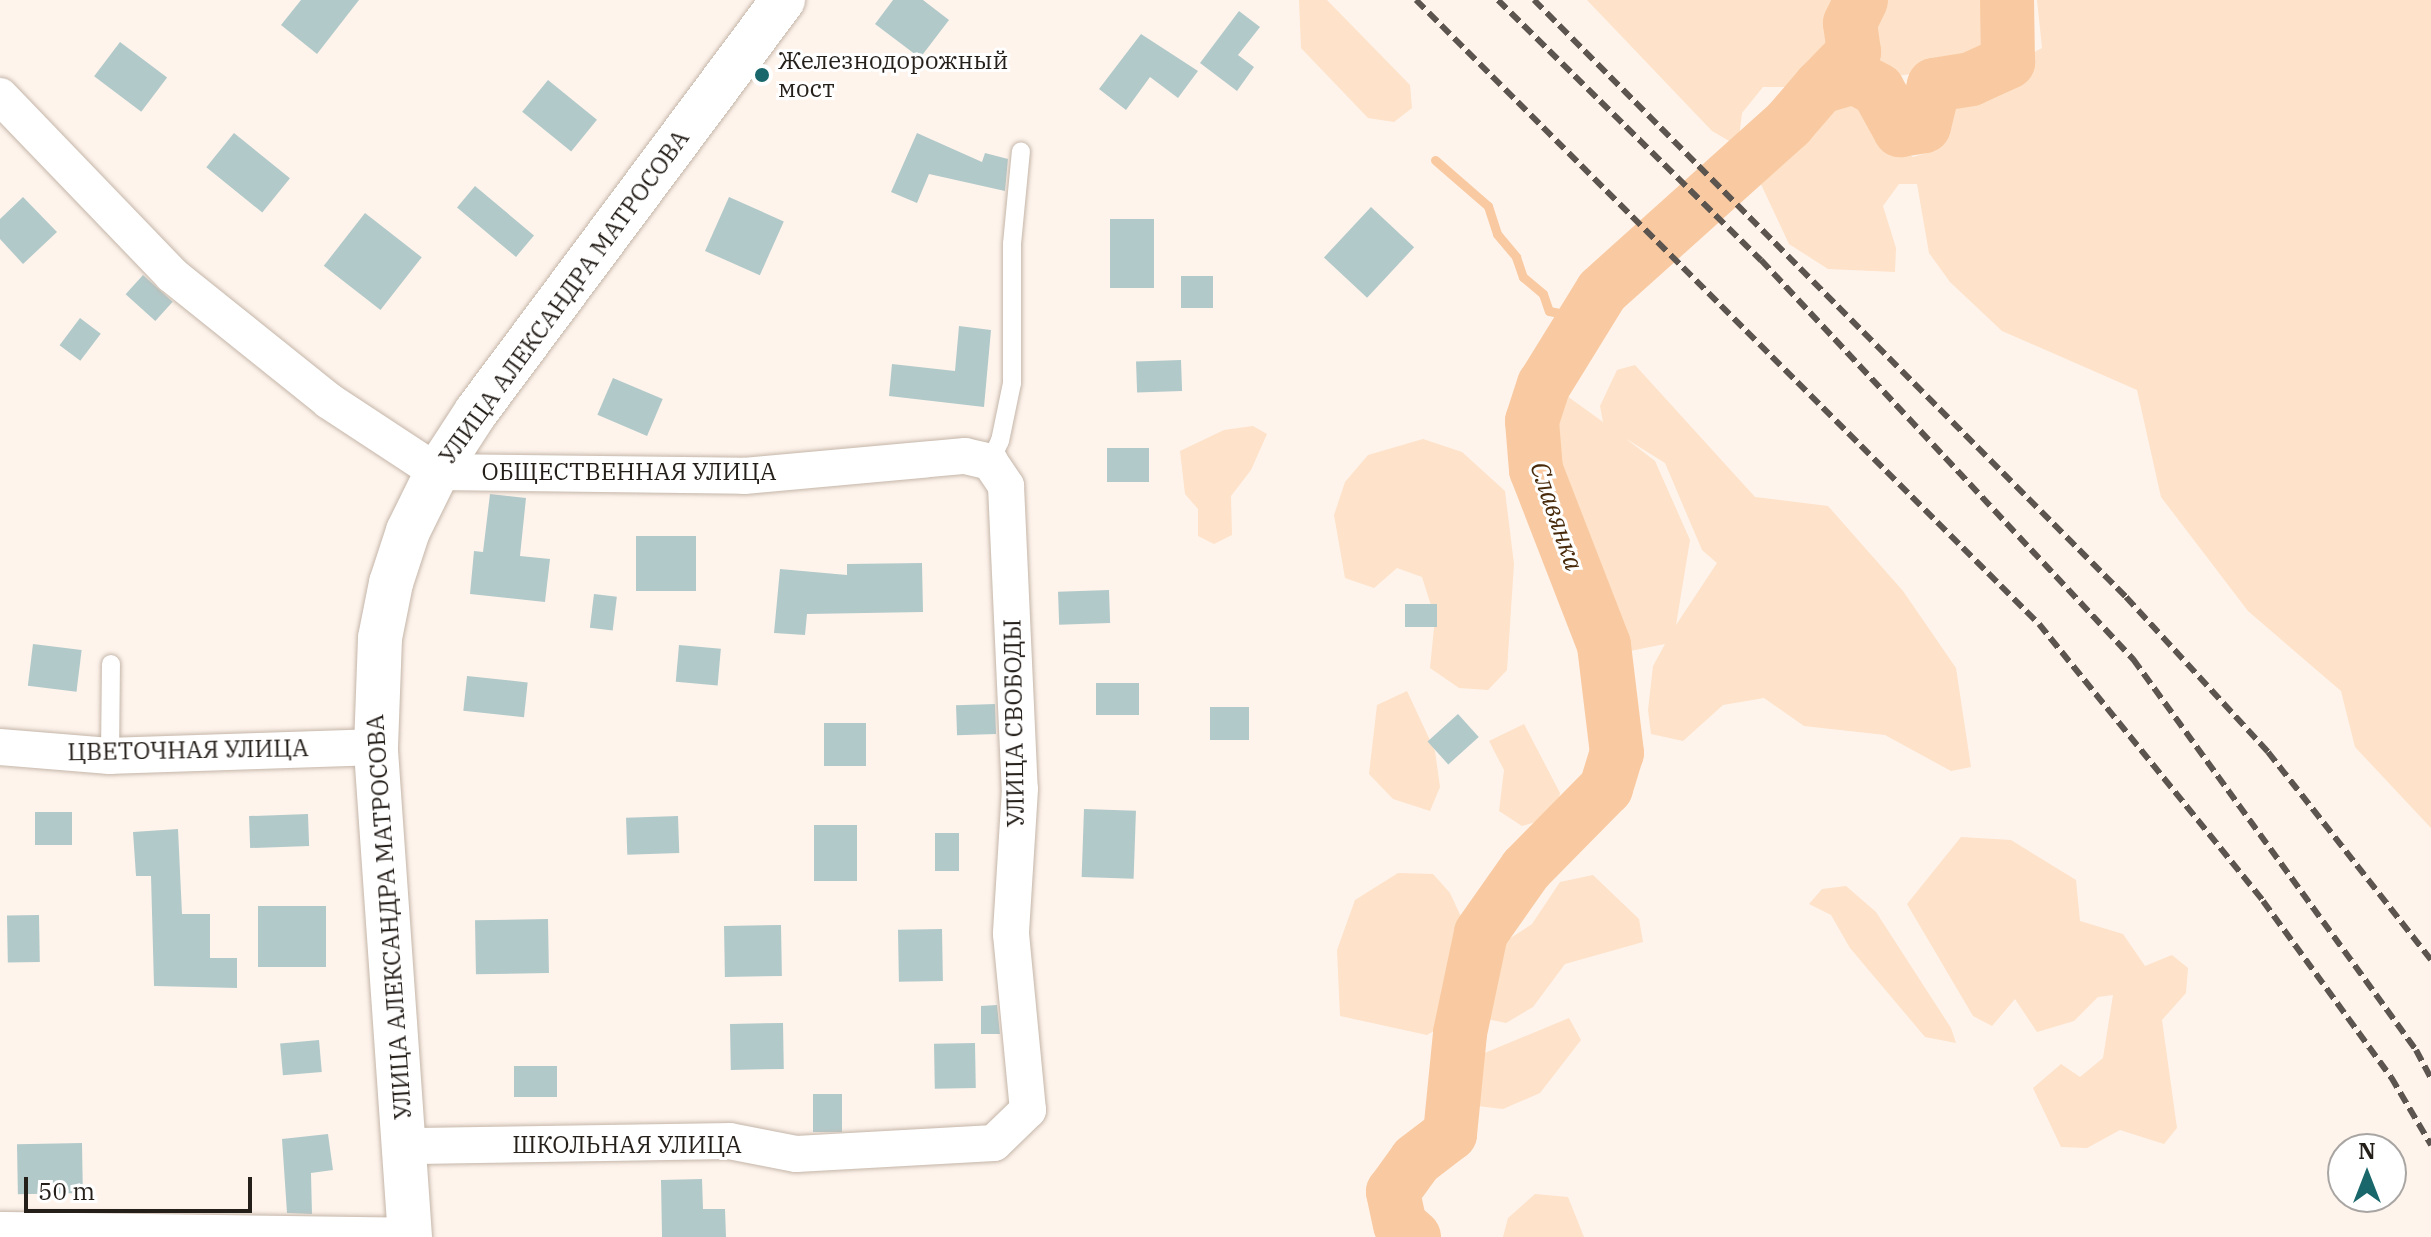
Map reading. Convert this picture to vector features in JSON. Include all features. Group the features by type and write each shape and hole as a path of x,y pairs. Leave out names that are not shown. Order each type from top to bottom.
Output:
{"main road":[{"name":"УЛИЦА АЛЕКСАНДРА МАТРОСОВА","path":"410,1237 376,747 380,638 391,583 408,531 437,472 476,412 783,0"}],"street":[{"path":"0,96 172,275 329,401 437,472"},
{"name":"ОБЩЕСТВЕННАЯ УЛИЦА","path":"437,472 744,476 978,459"},
{"name":"УЛИЦА СВОБОДЫ","path":"978,459 1006,486 1020,789 1011,934 1028,1110"},
{"name":"ЦВЕТОЧНАЯ УЛИЦА","path":"0,747 110,756 376,747"},
{"name":"ШКОЛЬНАЯ УЛИЦА","path":"403,1146 729,1141 796,1154 994,1143 1028,1110"},
{"path":"0,1230 410,1237"}],"lane":[{"path":"978,459 1000,441 1012,383 1012,244 1021,151"},
{"path":"110,756 111,664"}],"shaded area":[{"path":"1299,0 1327,0 1410,85 1412,108 1394,122 1368,118 1301,48"},
{"path":"1587,0 1997,0 2003,33 1992,52 1966,68 1895,76 1843,56 1791,87 1763,87 1742,113 1738,146 1712,131"},
{"path":"2037,0 2431,0 2431,828 2355,747 2341,691 2248,611 2161,497 2137,390 2002,331 1950,282 1929,253 1917,184 1899,184 1883,206 1896,248 1895,272 1828,269 1789,244 1758,178 1832,97 1855,92 1874,102 1897,146 1913,157 1937,150 1948,125 1933,105 2042,48"},
{"path":"1635,365 1755,497 1828,506 1903,591 1956,668 1971,767 1951,771 1885,735 1804,726 1764,698 1723,705 1683,741 1651,734 1648,710 1653,666 1665,644 1625,652 1539,435 1556,388 1603,422 1600,406 1617,370","holes":["1625,438 1665,463 1702,550 1717,563 1676,625 1690,540 1655,461"]},
{"path":"1253,426 1267,434 1251,470 1231,496 1232,535 1214,544 1198,536 1198,509 1185,494 1180,451 1224,430"},
{"path":"1423,439 1462,452 1505,491 1514,564 1507,670 1488,690 1459,688 1430,668 1435,618 1422,577 1397,568 1374,588 1345,578 1334,515 1345,482 1368,455"},
{"path":"1407,691 1435,751 1440,787 1430,811 1393,799 1369,774 1377,705"},
{"path":"1524,724 1560,793 1555,816 1522,826 1499,811 1504,770 1489,741"},
{"path":"1961,837 2011,840 2076,880 2080,921 2123,934 2145,966 2172,955 2188,968 2186,993 2162,1020 2177,1128 2164,1144 2120,1130 2087,1148 2061,1147 2033,1088 2061,1064 2080,1077 2103,1058 2113,995 2098,997 2074,1021 2037,1032 2015,999 1992,1026 1973,1016 1907,904"},
{"path":"1398,873 1433,874 1450,893 1469,934 1509,939 1532,924 1560,882 1593,875 1639,919 1643,942 1565,964 1533,1007 1506,1023 1463,1014 1427,1035 1340,1016 1337,950 1355,900"},
{"path":"1846,886 1876,912 1951,1028 1956,1043 1925,1037 1850,948 1831,915 1809,904 1822,889"},
{"path":"1569,1018 1581,1040 1540,1093 1503,1109 1469,1105 1463,1062"},
{"path":"1535,1194 1568,1197 1584,1237 1503,1237 1508,1218"}],"building":[{"path":"301,0 359,0 317,54 281,25"},
{"path":"893,0 923,0 949,20 920,58 875,24"},
{"path":"1239,11 1260,27 1238,55 1254,67 1237,91 1200,63"},
{"path":"1141,34 1198,71 1178,98 1150,77 1126,110 1099,89"},
{"path":"120,42 167,78 141,112 94,76"},
{"path":"548,80 597,120 571,152 522,112"},
{"path":"234,133 290,178 262,213 206,167"},
{"path":"917,133 982,162 985,153 1008,159 1005,191 929,174 917,203 891,192"},
{"path":"475,186 534,235 516,257 457,207"},
{"path":"23,197 57,232 23,264 0,239 0,219"},
{"path":"729,197 784,221 760,275 705,251"},
{"path":"1371,207 1414,247 1367,298 1324,257"},
{"path":"365,213 422,257 380,310 324,266"},
{"path":"1110,219 1154,219 1154,288 1110,288"},
{"path":"143,275 173,302 155,321 126,294"},
{"path":"1181,276 1213,276 1213,308 1181,308"},
{"path":"80,318 101,334 80,361 60,345"},
{"path":"959,326 991,330 984,407 889,396 892,364 955,371"},
{"path":"1181,360 1182,391 1137,393 1136,362"},
{"path":"613,378 663,399 647,436 597,415"},
{"path":"1107,448 1149,448 1149,482 1107,482"},
{"path":"490,494 526,498 520,556 550,559 545,602 470,594 474,551 483,552"},
{"path":"636,536 696,536 696,591 636,591"},
{"path":"922,563 923,612 807,614 805,635 774,633 780,569 847,575 847,564"},
{"path":"1109,590 1110,623 1059,625 1058,592"},
{"path":"594,594 617,597 613,631 590,628"},
{"path":"1405,604 1437,604 1437,627 1405,627"},
{"path":"33,644 82,650 77,692 28,686"},
{"path":"679,645 721,649 718,686 676,682"},
{"path":"467,676 528,682 524,717 463,711"},
{"path":"1096,683 1139,683 1139,715 1096,715"},
{"path":"995,704 996,734 957,735 956,705"},
{"path":"1210,707 1249,707 1249,740 1210,740"},
{"path":"1458,714 1479,737 1448,764 1428,741"},
{"path":"824,723 866,723 866,766 824,766"},
{"path":"1084,809 1136,811 1134,879 1082,877"},
{"path":"35,812 72,812 72,845 35,845"},
{"path":"308,814 309,846 250,848 249,816"},
{"path":"678,816 679,853 627,855 626,818"},
{"path":"814,825 857,825 857,881 814,881"},
{"path":"178,829 182,914 210,914 210,958 237,958 237,988 154,986 151,876 136,876 133,832"},
{"path":"935,833 959,833 959,871 935,871"},
{"path":"258,906 326,906 326,967 258,967"},
{"path":"39,915 40,962 8,963 7,916"},
{"path":"548,919 549,973 476,974 475,920"},
{"path":"781,925 782,976 725,977 724,926"},
{"path":"942,929 943,981 899,982 898,930"},
{"path":"997,1005 1000,1034 981,1034 981,1006"},
{"path":"783,1023 784,1069 731,1070 730,1024"},
{"path":"319,1040 322,1072 283,1075 280,1043"},
{"path":"975,1043 976,1088 935,1089 934,1044"},
{"path":"514,1066 557,1066 557,1097 514,1097"},
{"path":"813,1094 842,1094 842,1132 813,1132"},
{"path":"328,1134 333,1170 311,1173 312,1214 287,1213 282,1139"},
{"path":"82,1143 83,1193 18,1194 17,1144"},
{"path":"702,1179 703,1209 725,1209 726,1237 662,1237 661,1180"}],"waterway":[{"path":"1820,87 1854,52 1850,23 1861,0"},
{"name":"Славянка","path":"1414,1237 1400,1225 1393,1192 1416,1160 1450,1134 1460,1033 1481,933 1526,869 1606,788 1617,753 1604,645 1536,470 1532,421 1544,385 1602,291 1789,123 1820,87 1854,77 1878,90 1900,130 1924,126 1934,85 1971,79 2008,62 2007,0"},
{"path":"1435,160 1488,206 1497,234 1516,257 1523,277 1543,294 1549,311 1586,318"}],"railway":[{"path":"1416,0 2039,624 2263,901 2391,1077 2431,1145"},
{"path":"1498,0 1761,260 2133,659 2416,1050 2431,1078"},
{"path":"1534,0 2126,597 2268,752 2431,960"}],"place":[{"name":"Железнодорожный мост","path":"762,75"}]}
